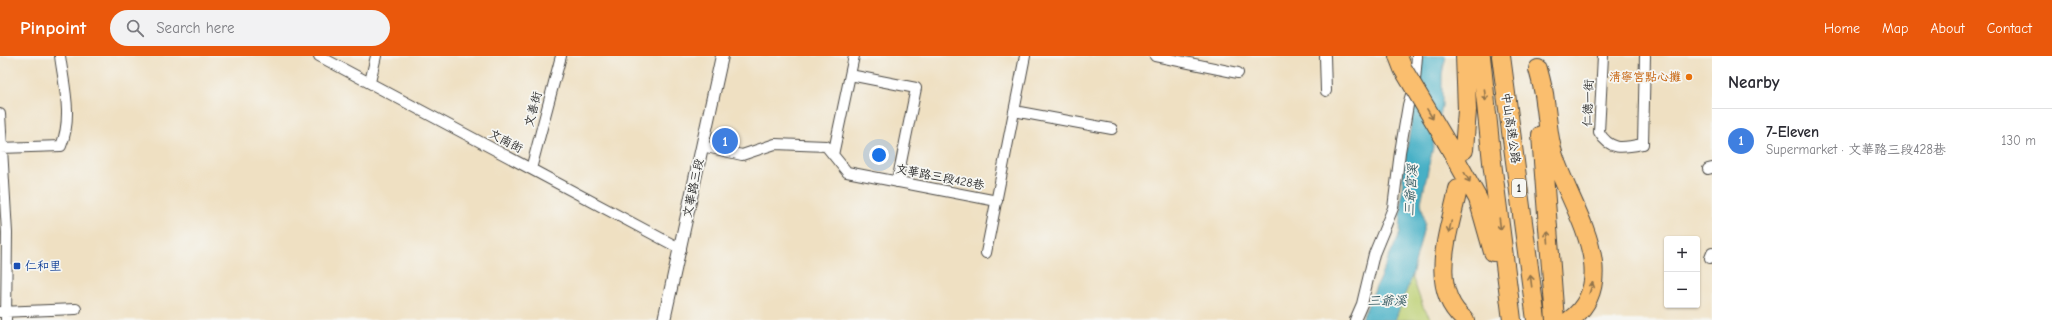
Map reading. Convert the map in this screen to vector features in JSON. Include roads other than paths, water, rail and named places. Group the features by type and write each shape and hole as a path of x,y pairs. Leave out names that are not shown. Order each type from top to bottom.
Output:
{"highway":[{"path":"1464,150 1467,110 1465,56"},
{"name":"中山高速公路","path":"1481,56 1492,162 1512,320"},
{"name":"中山高速公路","path":"1501,56 1536,320"},
{"path":"1400,62 1471,185 1481,207 1492,247 1502,320"},
{"path":"1538,63 1541,151 1555,320"},
{"path":"1538,63 1552,149 1560,175 1587,237 1594,261 1594,275 1591,290 1581,309 1570,320"},
{"path":"1458,189 1446,249 1443,276 1450,300 1465,320"}],"street":[{"path":"1,148 61,146 68,113 60,56"},
{"name":"文南街","path":"319,56 681,250"},
{"path":"370,82 376,56"},
{"name":"文華路三段","path":"664,320 681,250 722,56"},
{"path":"833,155 854,56"},
{"name":"文華路三段428巷","path":"986,253 1025,56"},
{"path":"1155,56 1238,73"},
{"path":"1325,56 1326,91"},
{"path":"1355,320 1362,304 1374,254 1393,208 1408,105 1415,81 1417,56"},
{"name":"仁德一街","path":"1603,56 1599,132 1604,140 1612,147 1630,147 1643,144 1645,56"},
{"name":"文善街","path":"531,169 558,57"},
{"path":"850,76 916,88 897,182"},
{"path":"1014,111 1112,129"},
{"path":"0,114 3,190 4,314 76,308"},
{"name":"文華路三段428巷","path":"702,146 742,155 775,144 812,144 826,146 847,172 997,201"}],"water":[{"name":"三爺溪","path":"1423,56 1446,56 1442,74 1442,106 1421,202 1425,223 1412,276 1395,320 1361,320 1400,233 1403,171"}],"place":[{"name":"清寧宮點心攤","path":"1689,77"},
{"name":"7-Eleven","path":"725,141"},
{"name":"仁和里","path":"17,266"}],"water label":[{"name":"三爺宮溪","path":"1410,190"}]}
